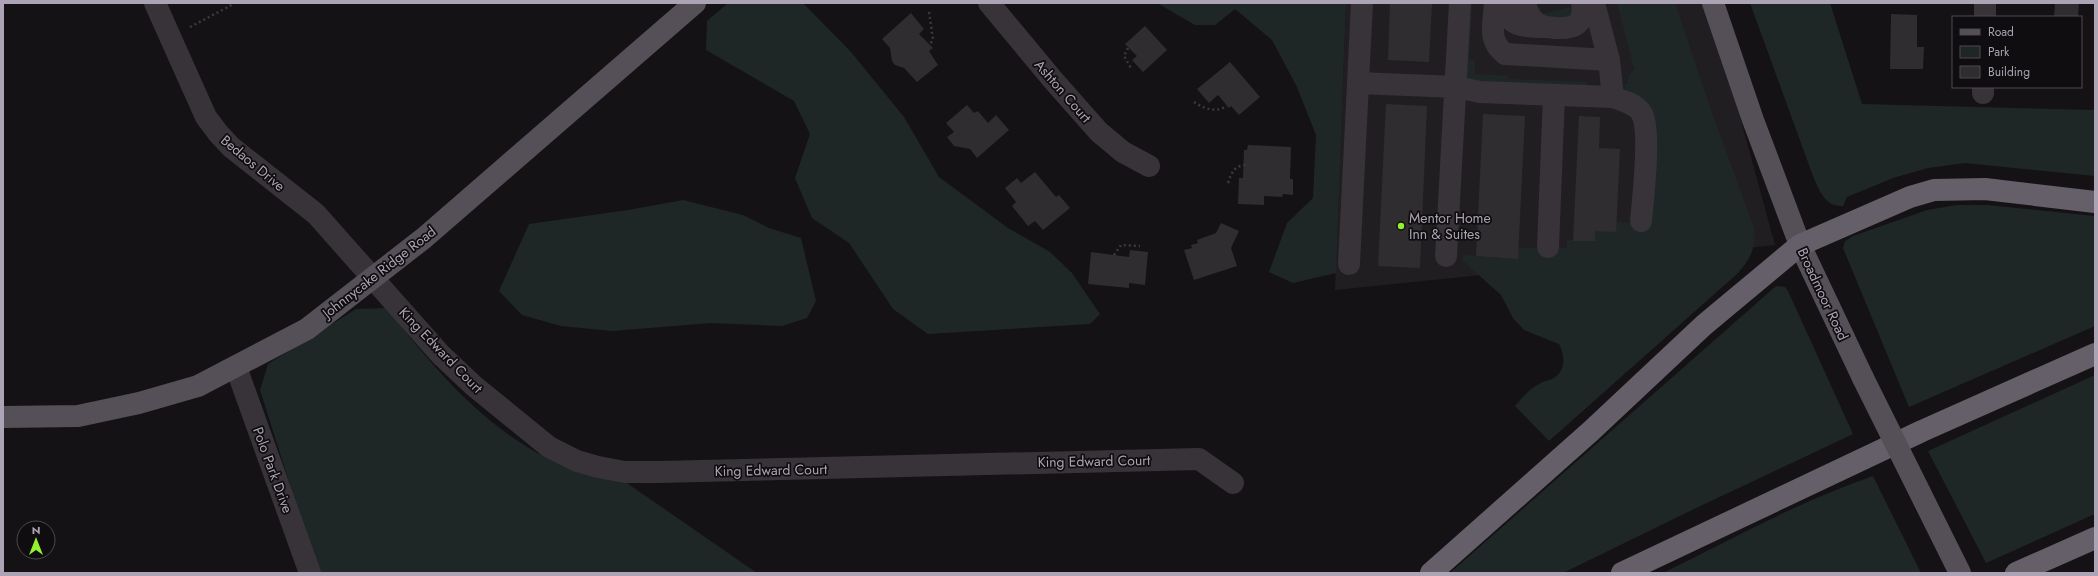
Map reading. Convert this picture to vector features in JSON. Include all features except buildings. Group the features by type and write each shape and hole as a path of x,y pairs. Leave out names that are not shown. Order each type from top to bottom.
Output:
{"highway":[{"path":"1432,573 1591,431 1704,325 1800,245 1910,197 1934,190 1985,188 2095,202"},
{"path":"1622,573 1922,431 2095,354"},
{"path":"2016,573 2095,538"}],"main road":[{"name":"Johnnycake Ridge Road","path":"3,417 78,416 139,403 198,386 307,329 424,238 694,3"},
{"name":"Broadmoor Road","path":"1713,3 1753,120 1800,245 1863,378 1960,573"}],"street":[{"name":"Bedaos Drive","path":"155,3 200,103 218,133 231,147 316,214 374,278"},
{"name":"Ashton Court","path":"989,3 1053,80 1099,132 1123,152 1149,166"},
{"path":"1349,264 1362,3"},
{"path":"1446,256 1460,3"},
{"path":"1495,3 1493,35 1496,47 1506,54 1609,60"},
{"path":"1506,3 1508,18 1514,23 1523,27 1569,28 1574,27 1582,15 1582,3"},
{"path":"1525,3 1529,16 1543,27"},
{"path":"1594,3 1609,60 1614,98"},
{"path":"1985,3 1985,16"},
{"path":"1358,83 1456,87 1480,92 1614,98 1630,103 1642,113 1646,129 1641,221"},
{"path":"1548,247 1554,95"},
{"name":"King Edward Court","path":"374,278 441,355 474,386 549,448 576,461 598,467 625,472 659,472 1199,459 1233,483"},
{"name":"Polo Park Drive","path":"236,367 310,573"}],"path":[{"path":"190,27 233,3"},
{"path":"929,12 933,38 930,45"},
{"path":"1128,48 1124,56 1132,70"},
{"path":"1194,102 1209,110 1216,110 1227,106"},
{"path":"1228,183 1235,168 1240,165 1248,164"},
{"path":"1114,255 1121,245 1140,246"}],"shaded area":[{"path":"1346,3 1709,3 1775,245 1335,290"}],"green space":[{"path":"728,3 803,3 851,52 904,117 939,177 1008,228 1050,252 1072,273 1100,314 1090,324 928,334 893,309 849,243 812,218 795,178 810,134 794,101 706,50 707,21"},
{"path":"1157,3 1346,3 1336,273 1293,283 1269,272 1287,223 1313,198 1316,135 1297,87 1272,40 1235,9 1215,25 1195,25"},
{"path":"1467,3 1472,3 1469,60 1475,60 1475,74 1508,76 1508,79 1587,82 1587,89 1467,82"},
{"path":"1617,3 1675,3 1711,110 1754,228 1754,241 1752,252 1738,273 1549,441 1515,406 1532,388 1558,375 1561,371 1563,362 1561,348 1559,344 1524,330 1513,318 1501,295 1463,261 1463,255 1517,259 1519,248 1567,248 1567,240 1595,241 1595,231 1616,222 1649,224 1653,125 1627,92 1624,85 1628,83 1628,77 1635,68"},
{"path":"1750,3 1830,3 1862,104 2095,110 2095,176 1965,163 1928,168 1893,178 1847,197 1843,206 1832,204 1824,197 1813,176"},
{"path":"1540,7 1542,14 1571,7 1574,20 1546,21 1533,9"},
{"path":"683,200 743,215 769,228 801,238 816,301 807,318 782,326 711,323 612,331 561,326 522,315 499,291 529,224 628,210"},
{"path":"1957,205 1987,205 2095,216 2095,326 1909,407 1843,248 1845,241 1853,236 1927,210"},
{"path":"1776,286 1785,287 1788,291 1853,434 1563,573 1450,573"},
{"path":"387,308 434,366 460,394 519,442 551,460 586,474 624,481 757,573 318,573 260,390 268,364 356,309"},
{"path":"2095,375 2095,514 1986,563 1928,451"},
{"path":"1873,476 1921,573 1663,573 1793,509"}],"place":[{"name":"Mentor Home Inn & Suites","path":"1401,226"}]}
